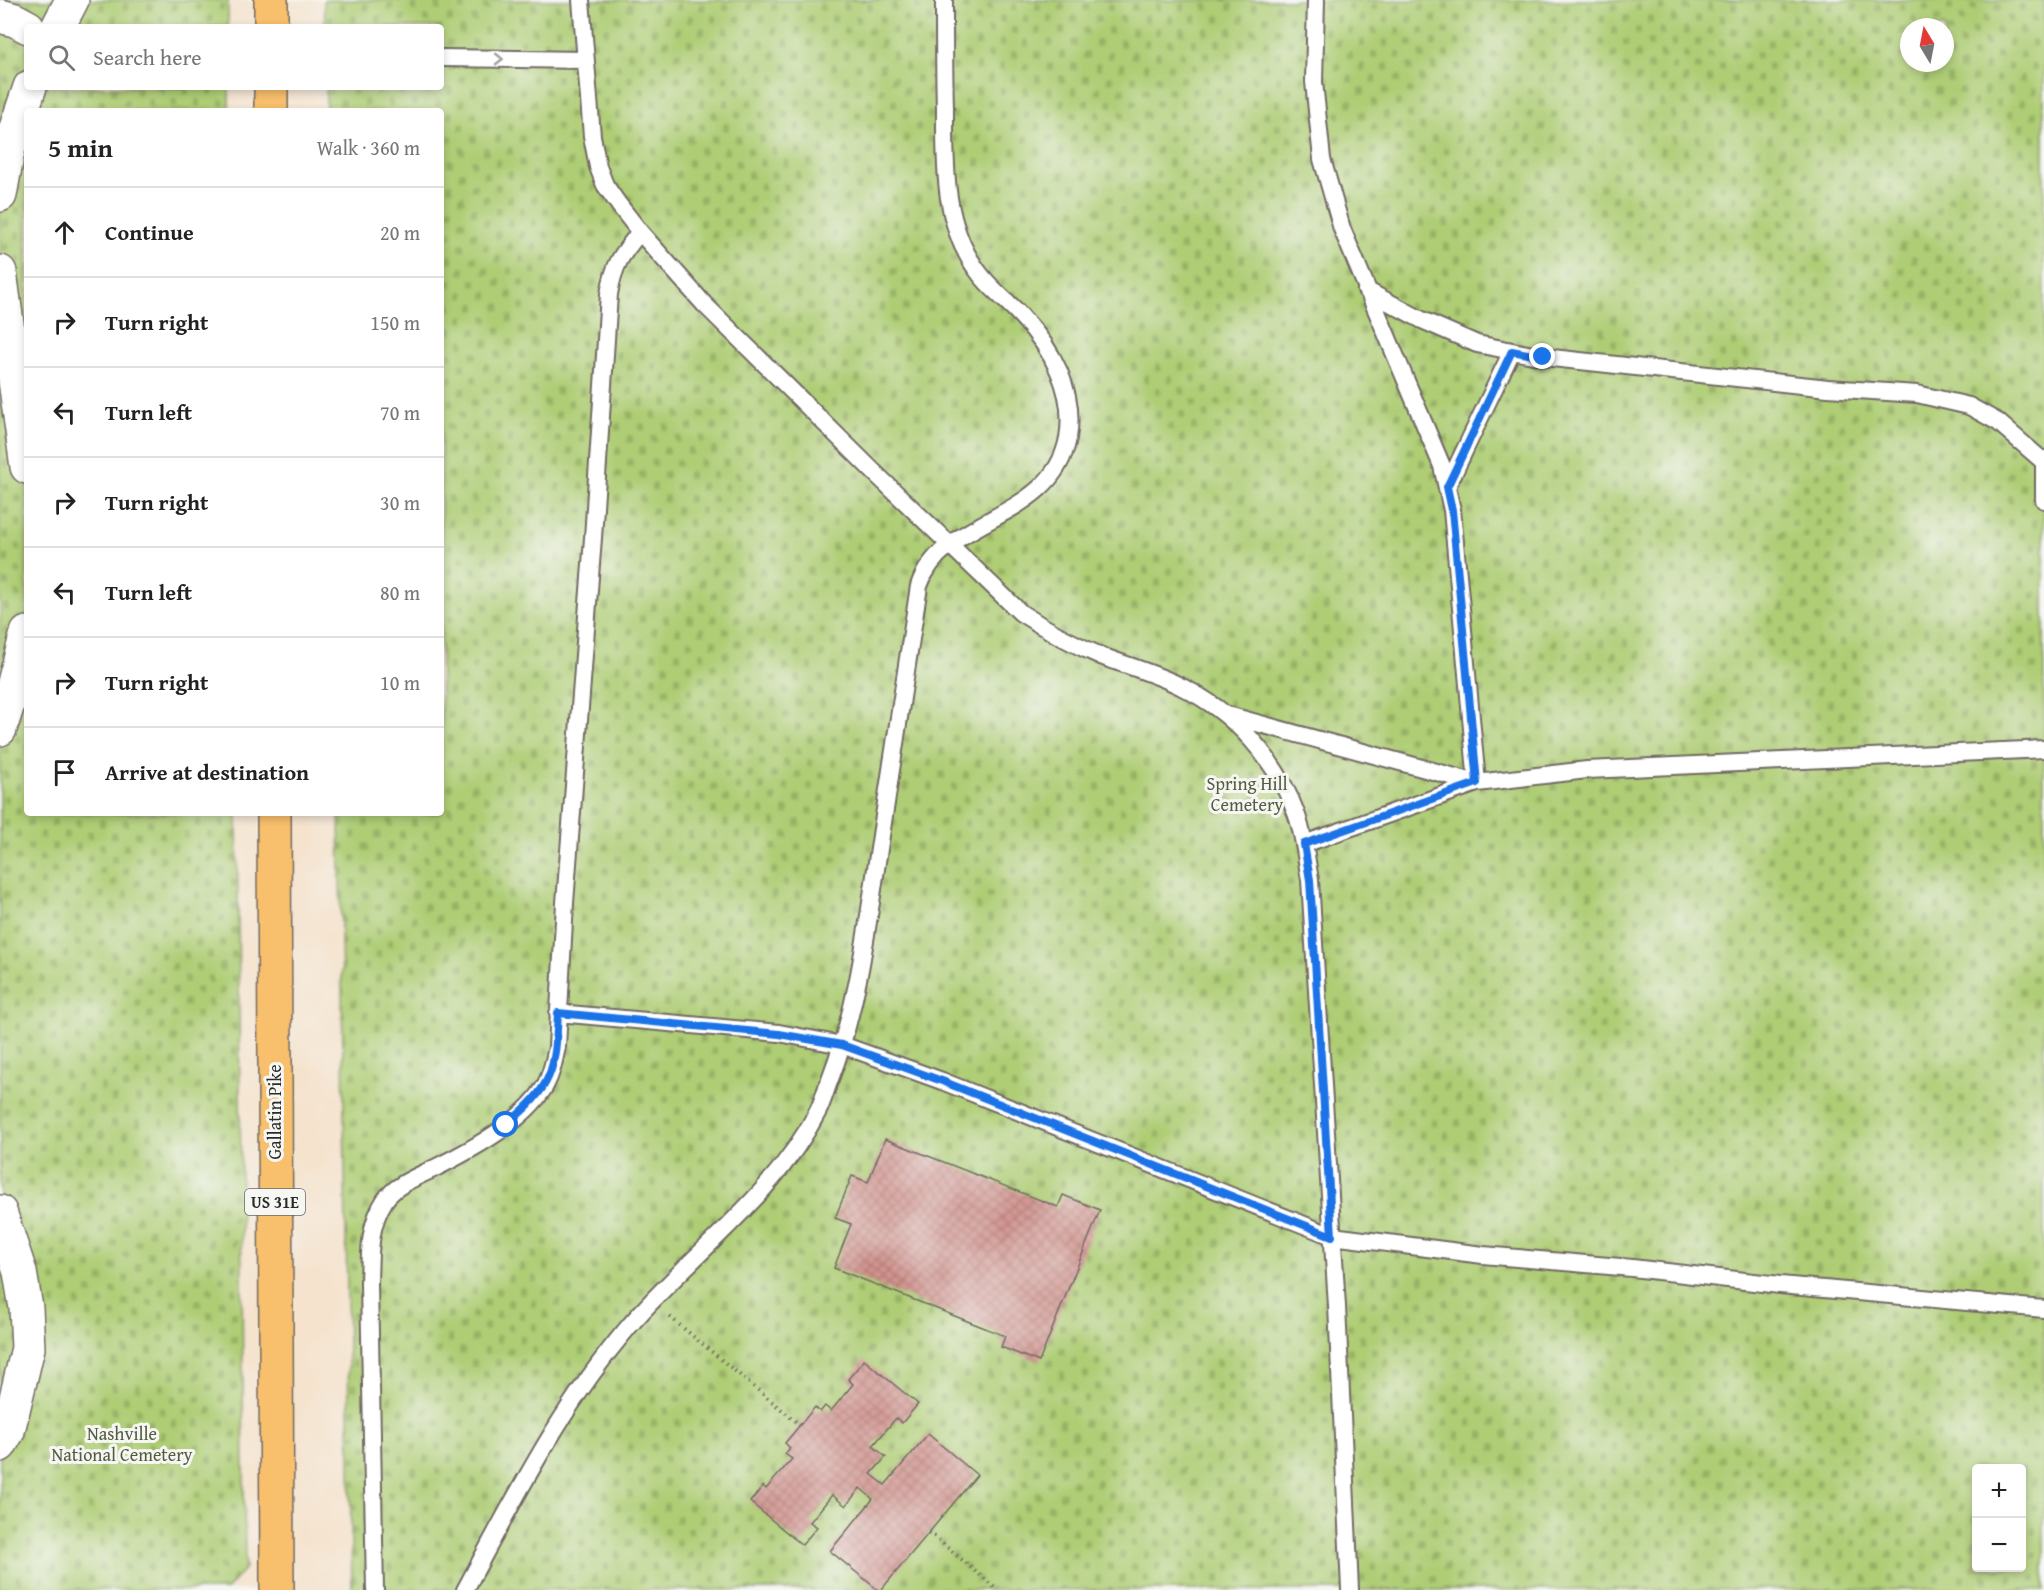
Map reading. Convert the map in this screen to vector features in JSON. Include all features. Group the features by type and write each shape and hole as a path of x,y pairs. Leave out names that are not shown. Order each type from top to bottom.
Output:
{"main road":[{"path":"271,0 271,24"},
{"path":"271,90 272,108"},
{"name":"Gallatin Pike","path":"274,816 277,1590"}],"street":[{"path":"60,24 72,0"},
{"path":"0,16 24,25"},
{"path":"0,195 8,150 29,90"},
{"path":"0,272 24,445"},
{"path":"0,729 24,644"},
{"path":"0,1212 20,1272 26,1308 28,1348 8,1431 0,1444"}],"lane":[{"path":"581,0 592,136 598,167 606,185 640,232 704,304 1021,613 1048,632 1099,655 1183,687 1224,714 1241,728 1264,755 1284,787 1296,814 1310,880 1332,1236 1350,1590"},
{"path":"465,1590 566,1410 604,1357 651,1301 735,1220 784,1162 818,1110 842,1045 859,981 919,586 932,560 949,544 1030,497 1052,475 1068,438 1069,400 1059,370 1022,316 976,270 959,237 948,199 944,0"},
{"path":"1316,0 1314,82 1322,159 1342,229 1442,466 1452,510 1477,783"},
{"path":"444,58 585,60"},
{"path":"375,1590 369,1284 370,1238 376,1217 387,1198 407,1182 475,1147 528,1107 544,1088 554,1067 609,294 613,270 623,252 640,232"},
{"path":"1366,290 1422,320 1477,344 1543,357 1828,388 1917,394 1969,406 1998,423 2044,461 2044,500"},
{"path":"1447,487 1512,351"},
{"path":"1224,714 1477,783"},
{"path":"1304,844 1477,783 1587,770 2044,749"},
{"path":"558,1013 779,1034 842,1045 953,1085 1332,1236 1483,1255 2044,1309"}],"path":[{"path":"651,1301 800,1425"},
{"path":"929,1532 998,1590"}],"green space":[{"name":"Nashville National Cemetery","path":"0,0 228,0 228,24 24,24 24,90 229,90 229,108 24,108 24,816 237,816 245,1568 226,1590 0,1590"},
{"name":"Spring Hill Cemetery","path":"324,0 2044,0 2044,1590 352,1590 339,816 444,816 444,108 326,108 326,90 444,90 444,24 325,24"}],"building":[{"path":"885,1139 1058,1207 1063,1195 1100,1210 1039,1362 1001,1347 1005,1336 834,1268 851,1224 835,1218 852,1176 868,1182"},
{"path":"864,1360 918,1404 902,1423 896,1418 873,1446 886,1457 871,1474 885,1485 928,1434 977,1475 881,1590 878,1590 830,1551 873,1499 860,1488 846,1506 832,1495 810,1522 817,1527 802,1545 750,1502 763,1486 766,1489 792,1459 785,1454 790,1448 785,1443 815,1407 820,1412 825,1406 831,1411 853,1384 848,1379"}],"route":[{"path":"506,1125 528,1107 544,1088 554,1067 558,1013 779,1034 842,1045 942,1081 1332,1236 1310,880 1304,844 1477,783 1458,568 1452,510 1447,487 1512,351 1543,357"}]}
